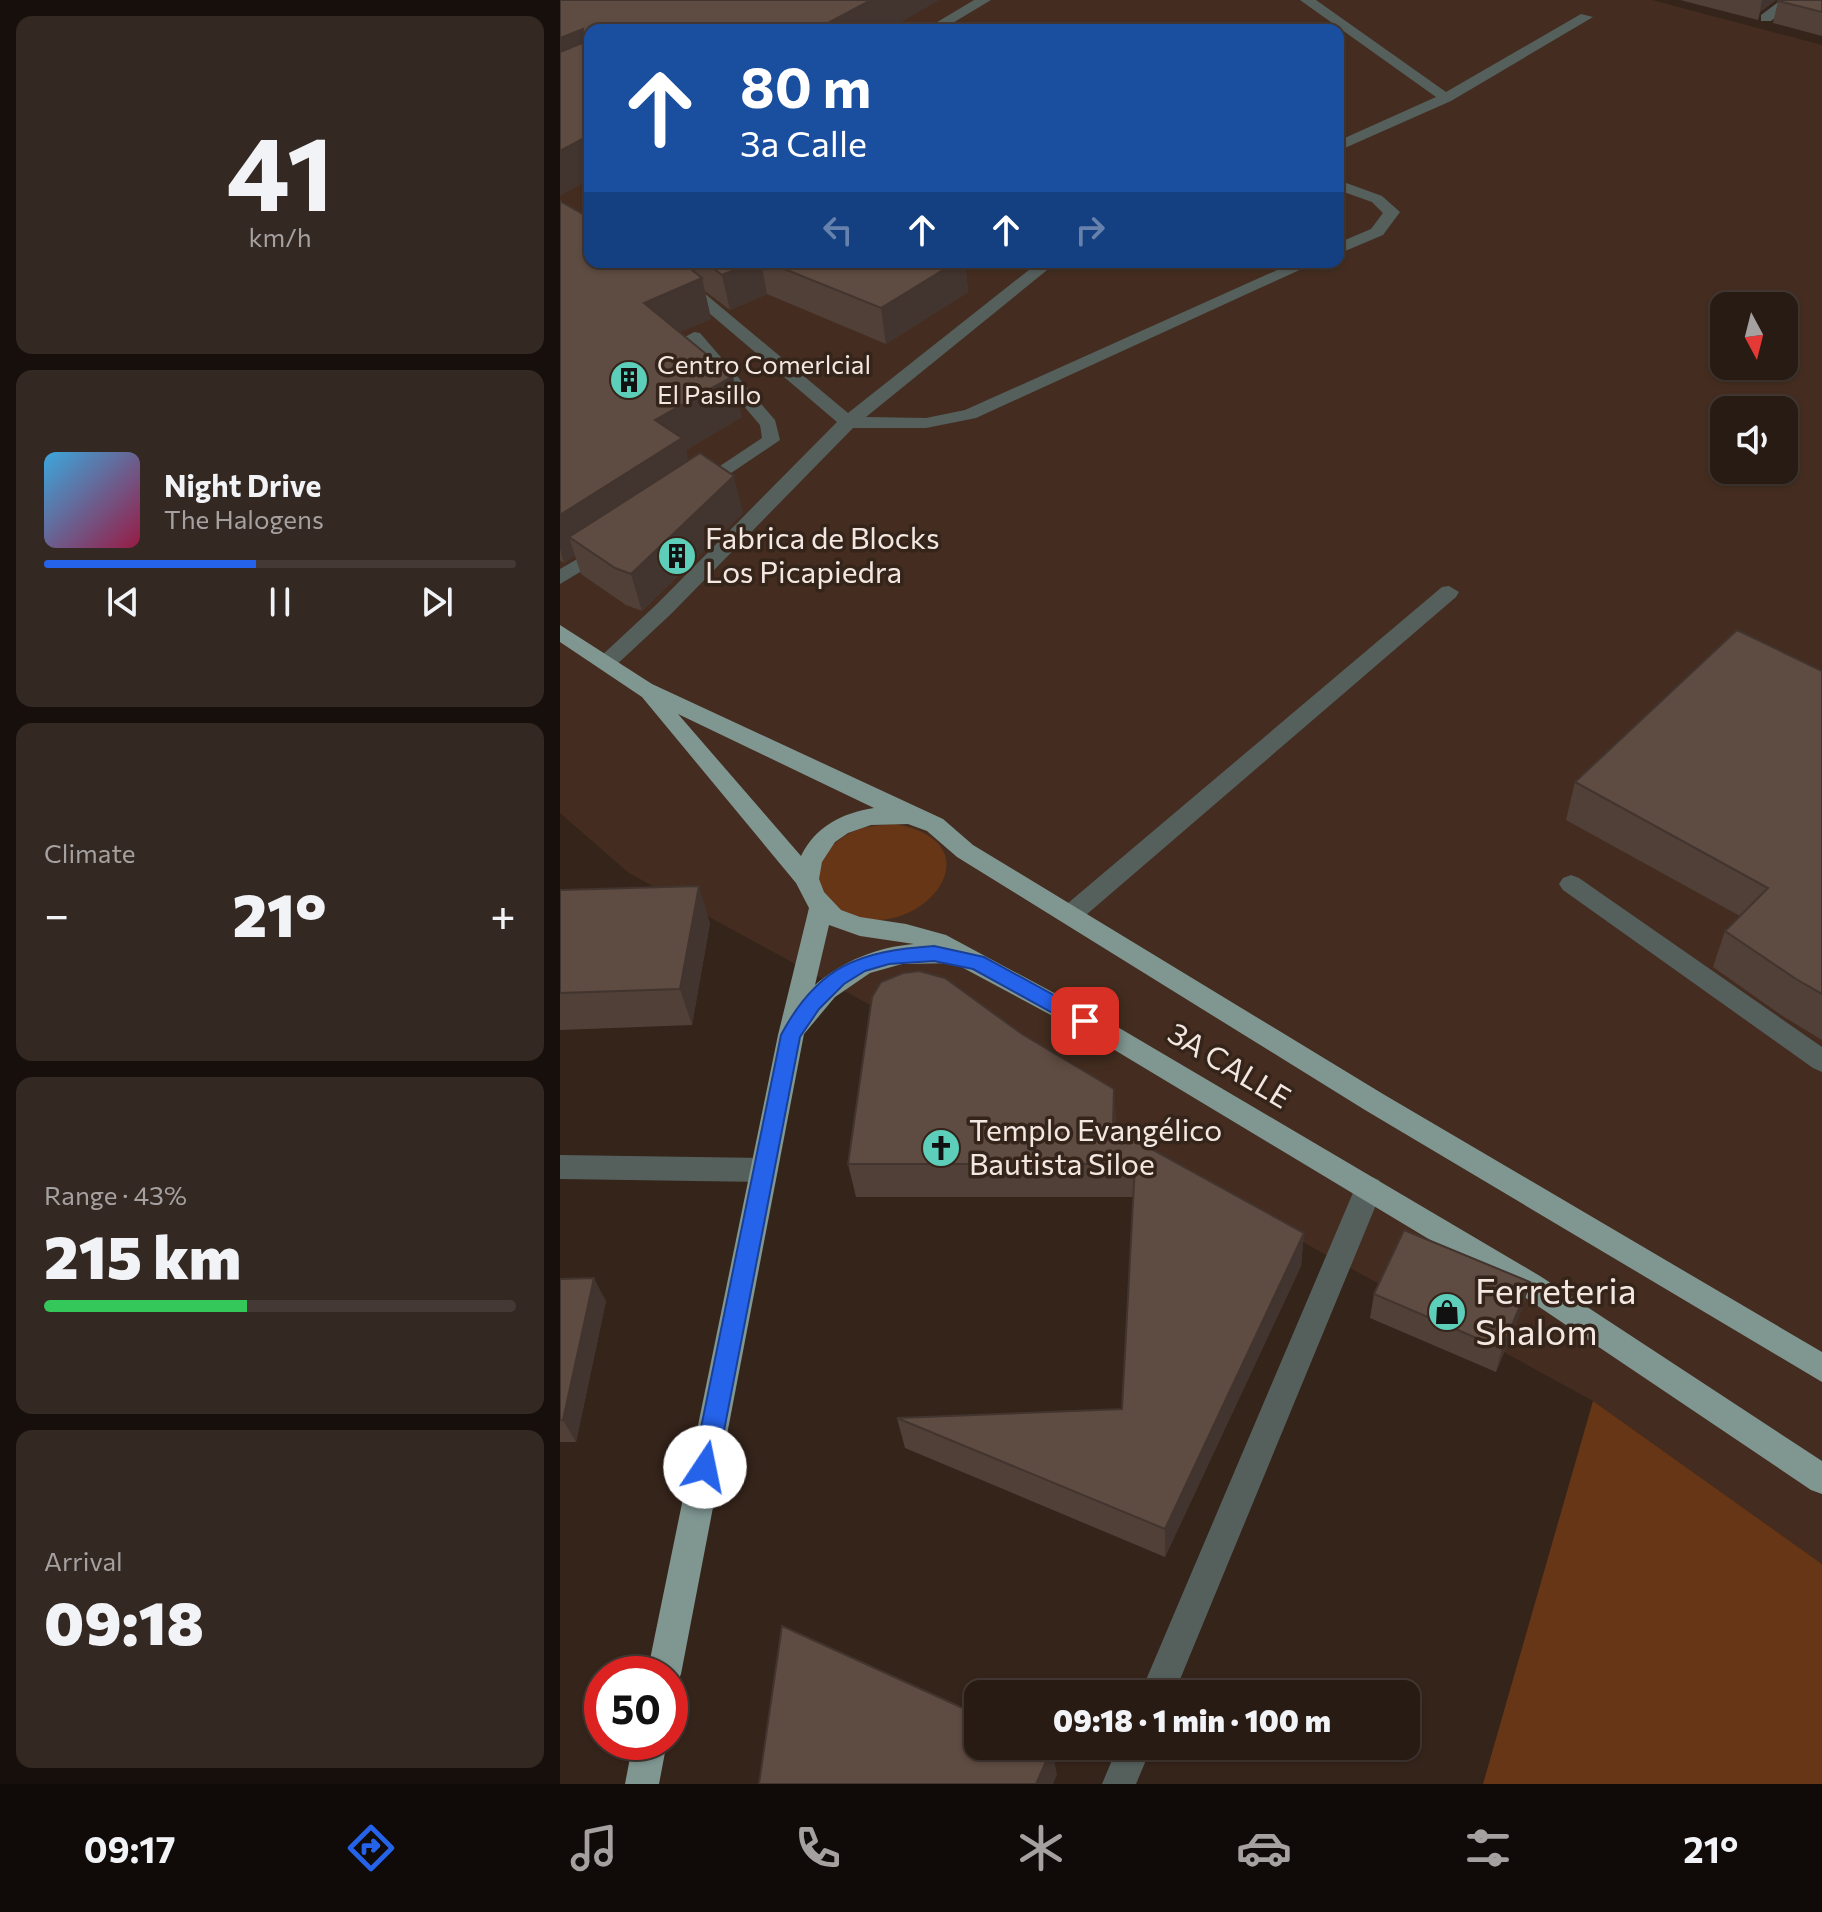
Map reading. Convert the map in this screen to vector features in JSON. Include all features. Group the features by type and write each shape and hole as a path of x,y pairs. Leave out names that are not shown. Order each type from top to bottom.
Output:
{"main road":[{"name":"3A CALLE","path":"560,632 644,689 935,825 965,851 1374,1102 1822,1368"},
{"name":"3A CALLE","path":"644,689 807,879 821,907 842,922 861,928 908,933 937,942 1112,1036 1530,1285 1822,1479"},
{"path":"807,879 808,865 817,845 840,826 868,817 915,818"},
{"path":"668,1656 791,1035 821,907"},
{"path":"791,1035 820,995 837,978 858,965 911,954 934,954 978,962"},
{"path":"642,1784 647,1760"}],"street":[{"path":"942,24 984,0"},
{"path":"1307,0 1341,24"},
{"path":"1766,18 1789,0"},
{"path":"1344,144 1446,98 1586,17"},
{"path":"1344,26 1446,98"},
{"path":"1344,187 1377,199 1392,212 1377,232 1344,246"},
{"path":"664,268 848,422 926,423 970,414 1296,268"},
{"path":"606,663 664,609 848,422 1041,268"},
{"path":"678,502 771,440 769,424 694,337"},
{"path":"560,578 627,534"},
{"path":"1070,915 1449,592"},
{"path":"1571,884 1822,1061"},
{"path":"560,1167 764,1170"},
{"path":"1163,1680 1369,1188"},
{"path":"1119,1784 1129,1760"}],"shaded area":[{"path":"560,0 1652,0 1822,45 1822,1564 1593,1401 629,873 560,813"},
{"path":"894,824 926,834 943,850 946,869 939,888 923,904 900,916 874,920 840,910 820,885 818,876 828,850 852,832"},
{"path":"1593,1401 1822,1564 1822,1784 1483,1784"}],"building":[{"path":"560,0 871,0 826,24 584,24 584,138 560,151 560,52 582,43 583,29 560,38"},
{"path":"1822,0 1822,12 1778,1"},
{"name":"Centro Comerlcial El Pasillo","path":"560,201 584,215 584,268 690,268 702,278 644,303 733,376 655,420 682,438 560,515"},
{"path":"713,268 739,268 722,275"},
{"path":"782,268 946,268 881,308"},
{"path":"700,453 734,476 631,574 615,568 569,537"},
{"path":"1737,630 1822,671 1822,994 1725,931 1768,888 1575,782"},
{"path":"699,886 680,989 560,993 560,890"},
{"path":"919,971 945,978 1022,1034 1114,1089 1113,1128 1304,1233 1165,1529 897,1418 1122,1409 1135,1164 848,1164 872,997 881,982 903,973"},
{"name":"Ferreteria Shalom","path":"1404,1230 1530,1282 1502,1349 1374,1294"},
{"path":"594,1278 563,1420 560,1420 560,1279"},
{"path":"782,1626 964,1709 964,1760 1047,1760 1036,1784 759,1784"}],"place":[{"name":"Centro Comerlcial El Pasillo","path":"629,380"},
{"name":"Fabrica de Blocks Los Picapiedra","path":"677,556"},
{"name":"Templo Evangélico Bautista Siloe","path":"941,1148"},
{"name":"Ferreteria Shalom","path":"1447,1312"}],"route":[{"path":"705,1467 791,1035 813,1003 837,978 858,965 889,956 934,954 978,962 1085,1021"}]}
